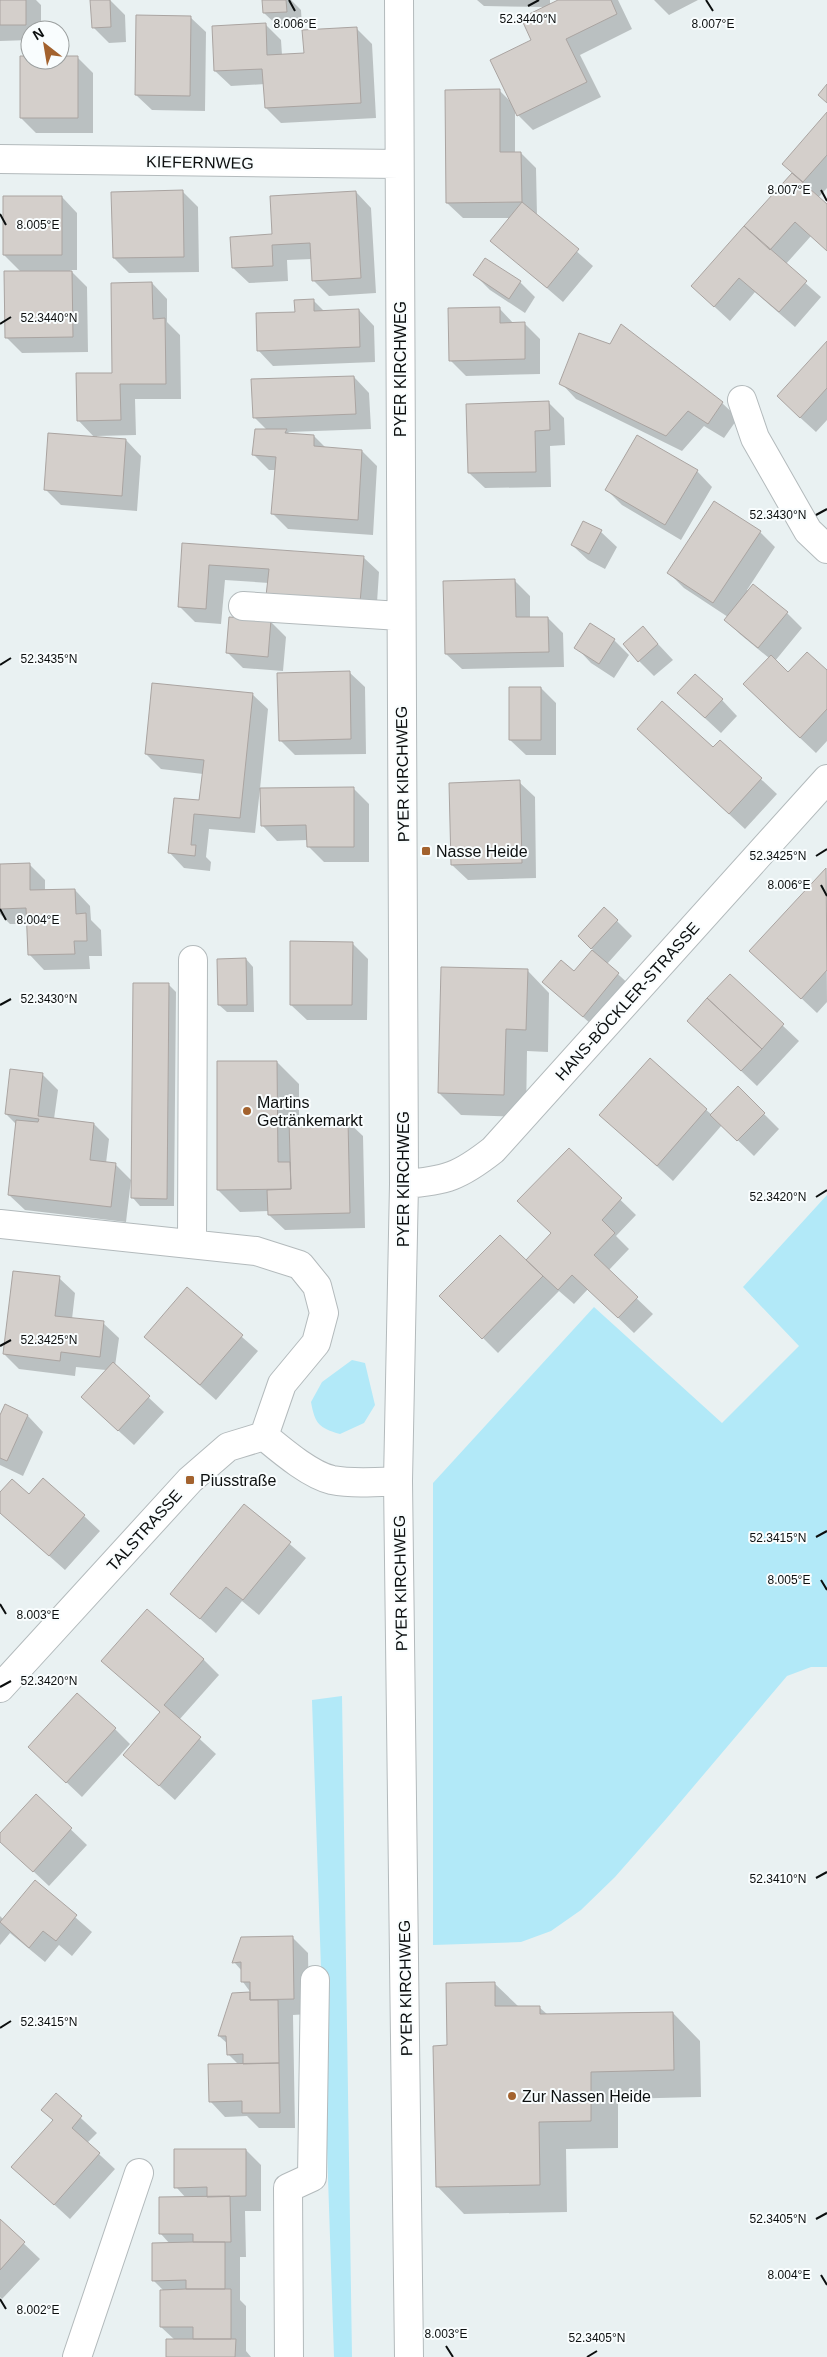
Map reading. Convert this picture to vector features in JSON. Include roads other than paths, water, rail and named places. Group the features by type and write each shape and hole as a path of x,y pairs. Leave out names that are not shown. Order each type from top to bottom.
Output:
{"street":[{"name":"PYER KIRCHWEG","path":"399,0 400,616 404,1184 398,1481 409,2357"},
{"name":"KIEFERNWEG","path":"0,159 399,164"},
{"path":"742,400 755,438 808,531 827,548"},
{"path":"243,606 400,616"},
{"name":"HANS-BÖCKLER-STRASSE","path":"404,1184 436,1182 469,1170 494,1150 827,778"},
{"path":"192,1244 193,960"},
{"path":"0,1224 256,1250 300,1265 316,1286 324,1313 316,1343 282,1384 264,1436 295,1461 330,1480 358,1482 398,1481"},
{"name":"TALSTRASSE","path":"0,1688 190,1480 228,1447 264,1436"},
{"path":"289,2357 288,2188 312,2177 315,1980"},
{"path":"77,2357 139,2173"}],"place":[{"name":"Nasse Heide","path":"426,851"},
{"name":"Martins Getränkemarkt","path":"247,1111"},
{"name":"Piusstraße","path":"190,1480"},
{"name":"Zur Nassen Heide","path":"512,2096"}]}
